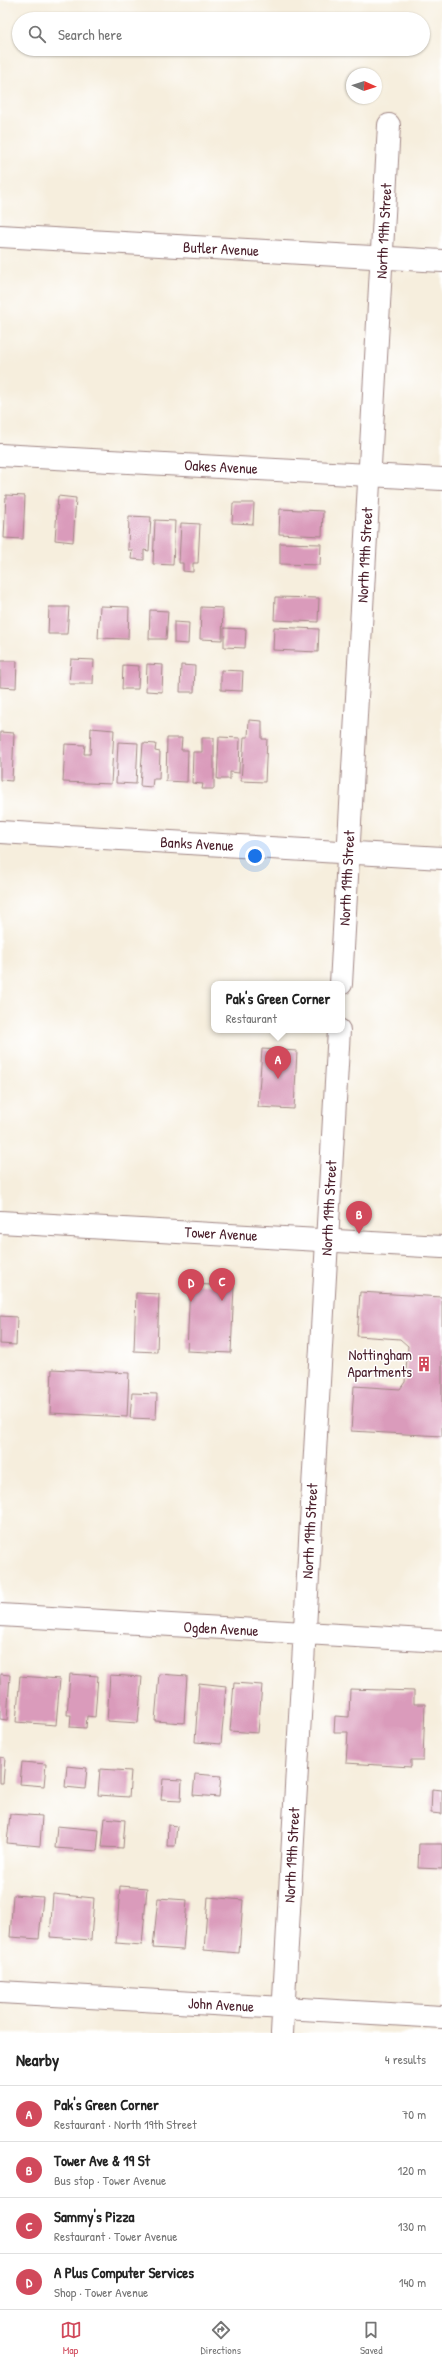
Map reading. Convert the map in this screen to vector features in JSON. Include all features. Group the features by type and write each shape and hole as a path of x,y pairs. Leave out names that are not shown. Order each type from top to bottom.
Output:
{"street":[{"name":"North 19th Street","path":"341,981 384,258 389,125"},
{"name":"Butler Avenue","path":"0,236 442,261"},
{"name":"Oakes Avenue","path":"0,455 442,479"},
{"name":"Banks Avenue","path":"0,832 442,858"},
{"name":"North 19th Street","path":"282,2033 339,1033"},
{"name":"Tower Avenue","path":"0,1222 442,1246"},
{"name":"Ogden Avenue","path":"0,1615 442,1641"},
{"name":"John Avenue","path":"0,1992 442,2017"}],"building":[{"path":"6,495 25,496 23,539 4,538"},
{"path":"58,496 76,498 73,542 55,540"},
{"path":"233,503 254,503 253,524 232,523"},
{"path":"280,509 323,511 322,536 279,534"},
{"path":"129,516 151,517 149,551 144,550 144,560 131,559 132,550 128,550"},
{"path":"155,520 175,521 173,565 153,564"},
{"path":"181,523 200,524 198,563 193,563 193,572 183,571 183,563 179,563"},
{"path":"280,543 321,544 320,565 280,564"},
{"path":"275,597 319,598 318,622 274,620"},
{"path":"100,606 129,607 128,639 98,638"},
{"path":"49,607 69,607 67,634 48,634"},
{"path":"201,607 223,608 222,640 200,639"},
{"path":"150,610 168,611 166,639 149,639"},
{"path":"174,622 189,623 188,644 174,643"},
{"path":"274,627 319,629 318,652 273,650"},
{"path":"224,628 246,629 245,648 224,647"},
{"path":"71,659 94,660 93,684 69,684"},
{"path":"0,661 17,661 16,688 0,687"},
{"path":"147,664 163,665 162,692 146,691"},
{"path":"123,665 139,666 138,689 122,689"},
{"path":"181,665 195,666 194,692 180,692"},
{"path":"221,670 243,671 242,691 221,690"},
{"path":"249,720 262,721 262,739 267,739 265,782 241,781 244,737 248,737"},
{"path":"91,728 114,730 111,784 63,782 65,744 85,745 84,754 90,754"},
{"path":"0,732 14,733 12,781 0,780"},
{"path":"219,737 240,738 239,773 230,772 230,779 217,779"},
{"path":"167,738 182,738 181,750 188,750 187,782 166,781"},
{"path":"202,738 214,738 214,789 202,789 203,784 192,783 193,752 202,752"},
{"path":"118,742 138,743 136,784 116,783"},
{"path":"143,743 156,744 155,751 160,752 159,779 153,779 152,787 140,786"},
{"path":"262,1049 297,1051 294,1109 258,1107"},
{"path":"190,1284 234,1286 231,1353 187,1351"},
{"name":"Nottingham Apartments","path":"360,1292 442,1297 442,1436 351,1431 354,1386 400,1389 405,1382 408,1346 400,1339 357,1336"},
{"path":"136,1293 159,1294 157,1352 134,1351"},
{"path":"0,1316 17,1317 16,1345 0,1344"},
{"path":"52,1369 129,1373 127,1417 50,1413"},
{"path":"132,1393 157,1394 156,1419 130,1418"},
{"path":"0,1674 10,1675 7,1720 0,1719"},
{"path":"70,1674 98,1676 95,1717 87,1716 86,1728 70,1727 71,1715 67,1715"},
{"path":"159,1674 187,1676 184,1723 155,1721"},
{"path":"110,1675 142,1677 138,1723 107,1721"},
{"path":"20,1676 60,1679 56,1725 16,1722"},
{"path":"199,1683 226,1686 221,1744 195,1742"},
{"path":"234,1683 262,1685 258,1733 230,1731"},
{"path":"350,1689 414,1691 414,1704 425,1704 423,1760 411,1760 411,1767 346,1763 348,1732 334,1732 335,1716 349,1717"},
{"path":"0,1757 5,1758 3,1783 0,1783"},
{"path":"22,1762 46,1764 44,1786 20,1784"},
{"path":"67,1766 87,1768 85,1789 65,1787"},
{"path":"100,1769 131,1771 129,1797 98,1795"},
{"path":"195,1774 221,1776 219,1797 193,1795"},
{"path":"163,1779 182,1780 181,1801 161,1800"},
{"path":"432,1789 442,1790 442,1814 431,1813"},
{"path":"10,1814 42,1816 40,1846 7,1843"},
{"path":"105,1818 125,1820 123,1848 102,1847"},
{"path":"168,1825 177,1826 175,1846 167,1846"},
{"path":"57,1826 99,1830 97,1851 55,1848"},
{"path":"419,1844 442,1844 442,1869 418,1868"},
{"path":"120,1886 147,1888 142,1945 116,1943"},
{"path":"53,1894 94,1898 91,1940 50,1937"},
{"path":"13,1895 43,1897 39,1939 10,1937"},
{"path":"208,1897 243,1900 239,1953 204,1950"},
{"path":"158,1898 187,1900 183,1950 153,1948"}],"place":[{"name":"Pak's Green Corner","path":"278,1079"},
{"name":"Tower Ave & 19 St","path":"359,1234"},
{"name":"Sammy's Pizza","path":"222,1301"},
{"name":"A Plus Computer Services","path":"191,1302"},
{"name":"Nottingham Apartments","path":"424,1364"}]}
